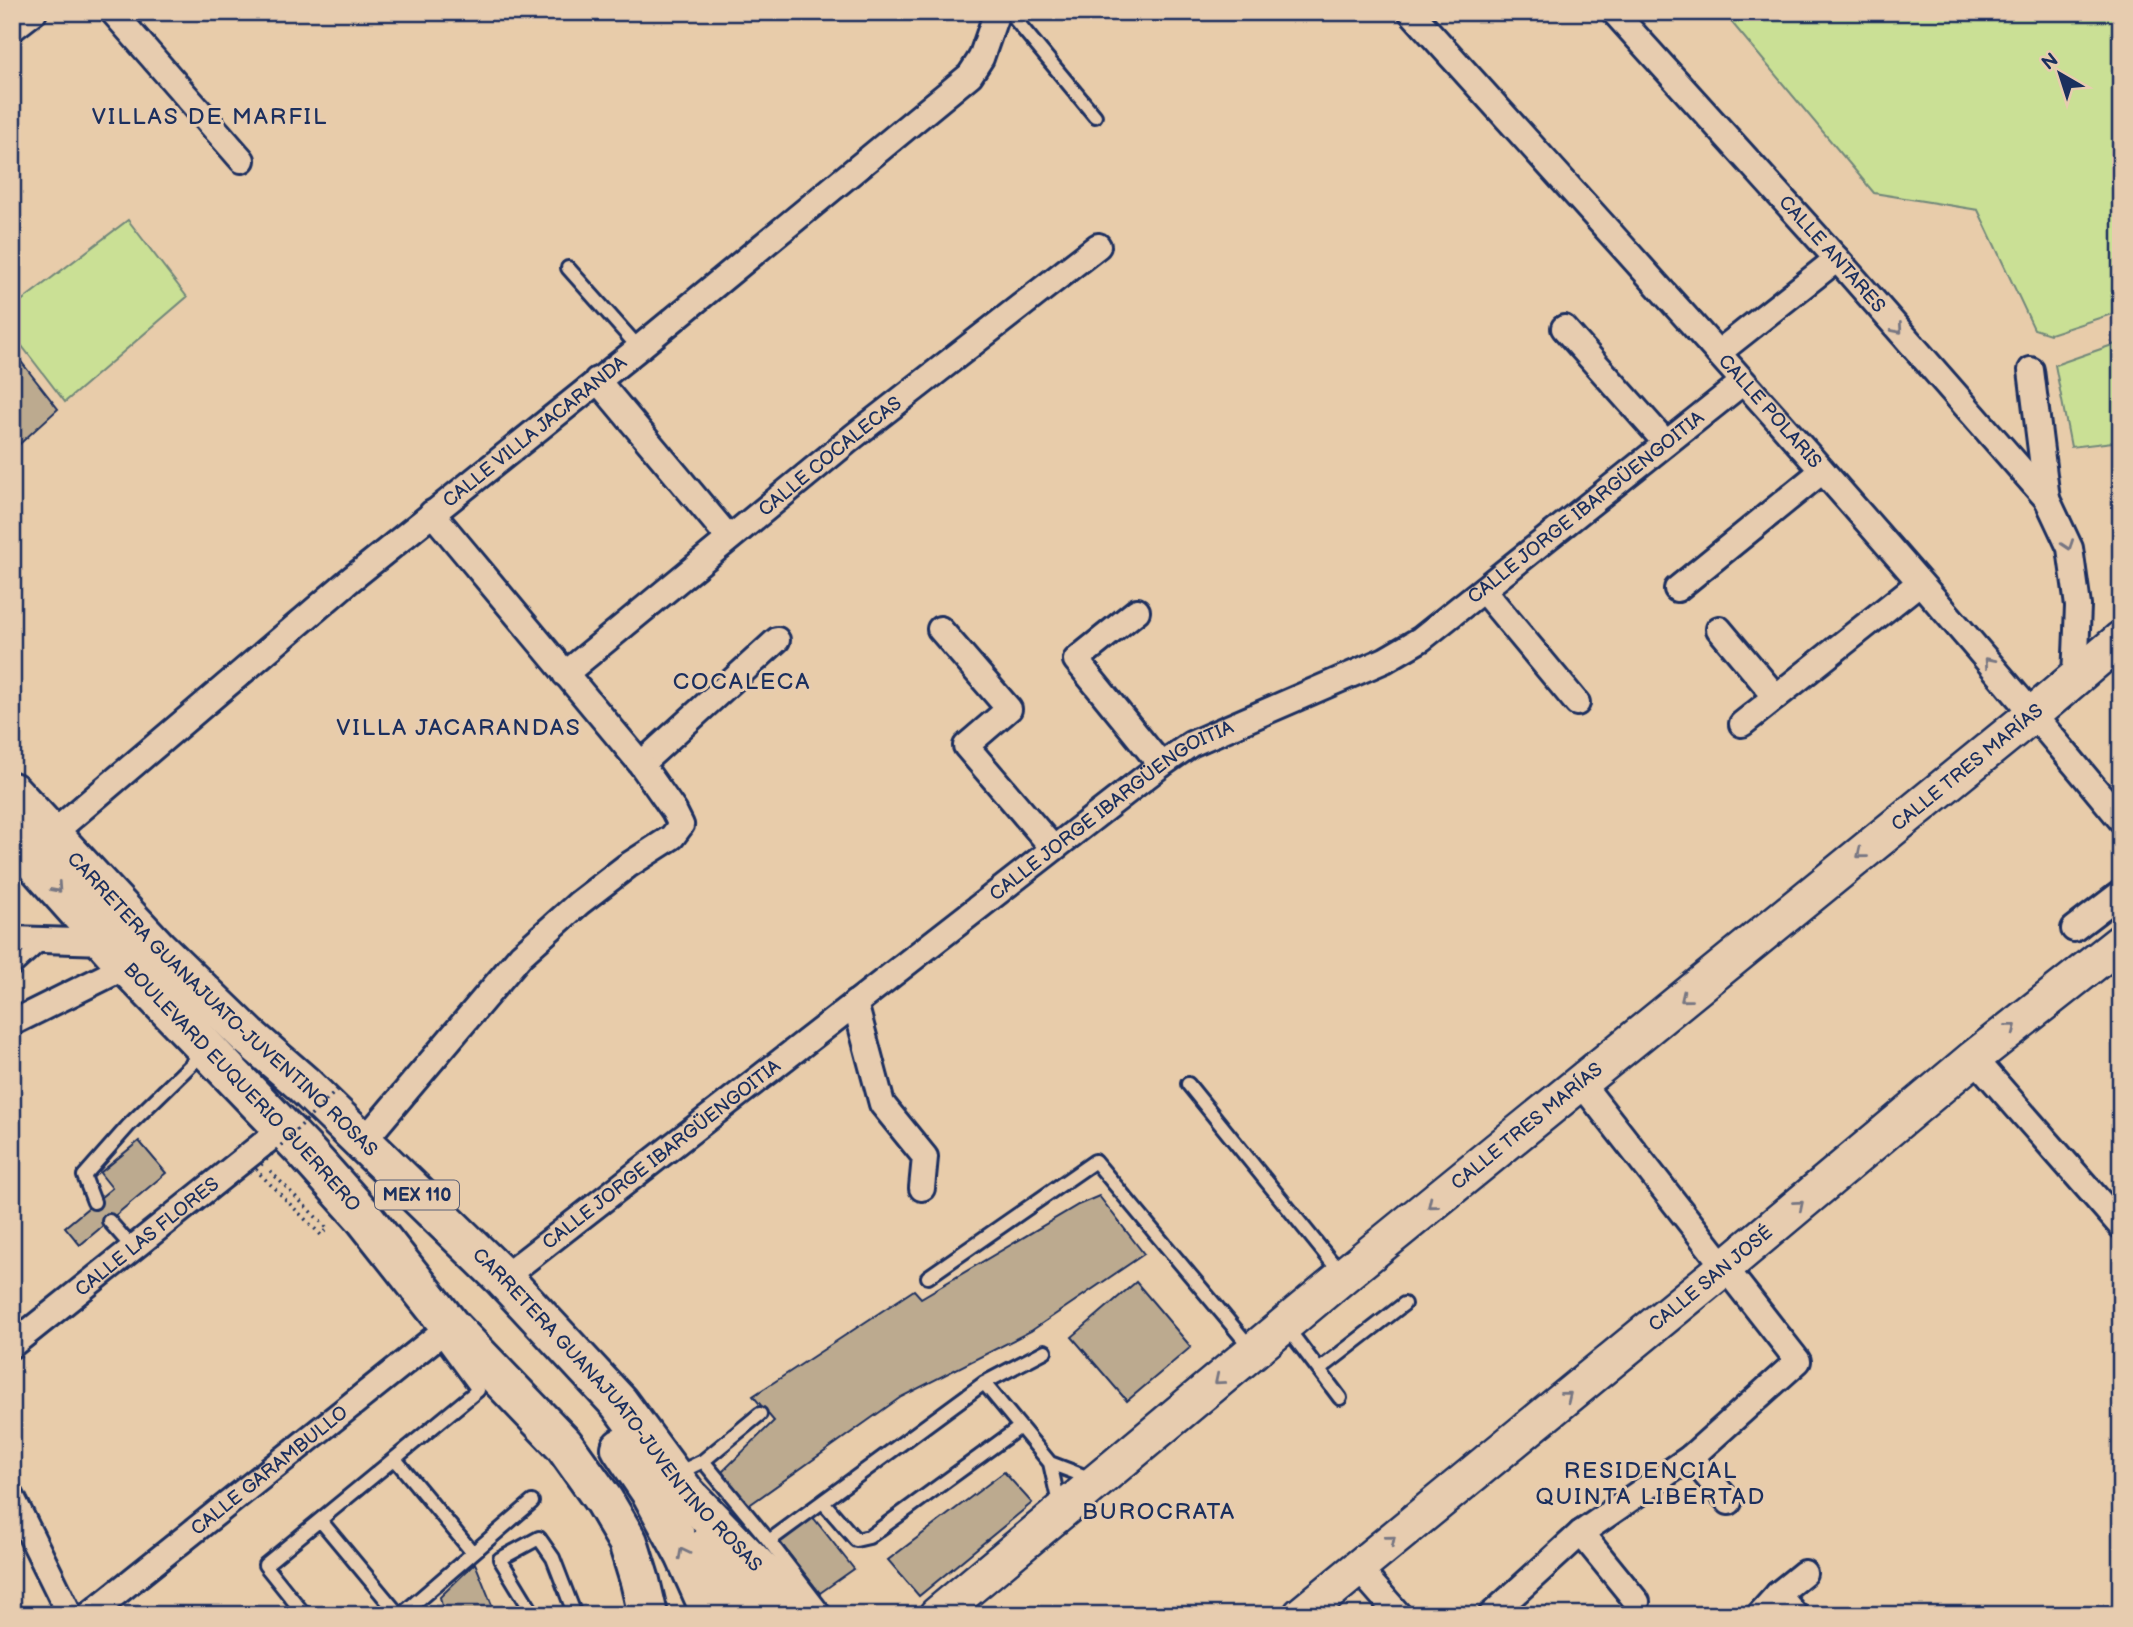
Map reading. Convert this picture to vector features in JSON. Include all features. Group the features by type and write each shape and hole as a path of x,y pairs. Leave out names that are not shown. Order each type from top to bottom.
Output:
{"main road":[{"name":"CALLE TRES MARÍAS","path":"937,1615 1343,1276 2034,714 2121,639"},
{"name":"CARRETERA GUANAJUATO-JUVENTINO ROSAS","path":"12,792 158,948 503,1278 810,1613"},
{"name":"BOULEVARD EUQUERIO GUERRERO","path":"12,837 116,954 283,1128 374,1207 444,1331 564,1445 604,1501 628,1542 648,1615"},
{"name":"CALLE SAN JOSÉ","path":"1301,1615 1725,1267 1974,1058 2118,951"},
{"path":"247,1036 267,1074 374,1207 538,1393 581,1446 625,1509 656,1570 674,1615"},
{"path":"374,1207 561,1373 607,1428 652,1494 685,1555 712,1615"},
{"path":"687,1477 754,1615"},
{"path":"604,1501 632,1531 674,1615"}],"street":[{"path":"12,29 34,12"},
{"path":"113,12 242,160"},
{"name":"CALLE VILLA JACARANDA","path":"51,835 432,513 639,348 970,75 981,58 997,12"},
{"name":"CALLE POLARIS","path":"1411,12 1718,353 2034,714 2121,820"},
{"name":"CALLE ANTARES","path":"1614,12 2047,499 2070,548 2078,606 2075,678"},
{"name":"CALLE COCALECAS","path":"565,674 855,436 1098,246"},
{"path":"1718,353 1837,260"},
{"path":"1564,328 1666,443"},
{"name":"CALLE ANTARES","path":"2031,370 2047,499"},
{"path":"597,380 729,538"},
{"name":"CALLE JORGE IBARGÜENGOITIA","path":"503,1278 1161,765 1191,744 1385,660 1421,639 1743,382"},
{"path":"1677,589 1821,472"},
{"path":"363,1142 521,955 579,903 672,837 681,825 640,764 432,513"},
{"path":"1742,724 1919,583"},
{"path":"1483,590 1577,703"},
{"path":"1137,611 1076,660 1161,765"},
{"path":"940,629 1009,709 966,746 1054,848"},
{"path":"1719,629 1776,697"},
{"path":"640,764 777,640"},
{"path":"2074,929 2121,893"},
{"path":"12,939 45,941 116,954"},
{"path":"12,1023 116,954"},
{"path":"855,1003 882,1104 925,1157 922,1188"},
{"path":"1974,1058 2121,1226"},
{"path":"1491,1615 1581,1533 1692,1457 1798,1362 1581,1083"},
{"name":"CALLE LAS FLORES","path":"12,1345 132,1247 254,1161 283,1128"},
{"name":"CALLE GARAMBULLO","path":"89,1615 444,1331"},
{"path":"1692,1457 1729,1502"},
{"path":"12,1497 70,1615"},
{"path":"1581,1533 1637,1602"},
{"path":"1358,1568 1399,1615"},
{"path":"1759,1615 1778,1594 1804,1573"},
{"path":"1778,1594 1795,1615"}],"lane":[{"path":"1009,12 1095,116"},
{"path":"568,268 639,348"},
{"path":"12,970 45,941"},
{"path":"94,1202 84,1176 130,1125 208,1049"},
{"path":"1188,1084 1343,1276"},
{"path":"928,1277 1096,1161 1254,1351"},
{"path":"109,1221 132,1247"},
{"path":"1319,1370 1404,1304"},
{"path":"1284,1325 1340,1398"},
{"path":"305,1615 265,1565 478,1390 444,1331"},
{"path":"769,1541 984,1383 1045,1351"},
{"path":"984,1383 1050,1463 1061,1511"},
{"path":"760,1414 687,1477 769,1541 810,1613"},
{"path":"823,1502 856,1540 869,1537 1020,1427"},
{"path":"395,1459 473,1553"},
{"path":"1050,1463 1098,1481"},
{"path":"320,1520 400,1615 532,1502"},
{"path":"534,1615 500,1559 540,1538 553,1558 575,1615"}],"path":[{"path":"254,1161 337,1090"},
{"path":"254,1161 328,1228 321,1236 254,1161"}],"green space":[{"path":"1723,12 2121,12 2121,311 2050,334 2034,329 1978,210 1874,193"},
{"path":"128,220 187,297 65,402 12,333 12,308"},
{"path":"2121,342 2121,441 2071,447 2055,365"}],"building":[{"path":"12,350 58,409 12,451"},
{"path":"139,1141 166,1173 80,1245 65,1227 112,1188 100,1173"},
{"path":"1099,1196 1144,1254 1031,1331 901,1397 748,1506 721,1473 774,1421 753,1396 914,1290 921,1298 1078,1205"},
{"path":"1136,1282 1191,1347 1127,1401 1072,1337"},
{"path":"1004,1472 1032,1503 919,1596 888,1560"},
{"path":"812,1516 854,1569 820,1593 780,1542"},
{"path":"475,1563 496,1615 444,1615 440,1597"}],"district":[{"name":"VILLAS DE MARFIL","path":"210,117"},
{"name":"COCALECA","path":"742,682"},
{"name":"VILLA JACARANDAS","path":"459,728"},
{"name":"RESIDENCIAL QUINTA LIBERTAD","path":"1651,1484"},
{"name":"BUROCRATA","path":"1159,1512"}]}
